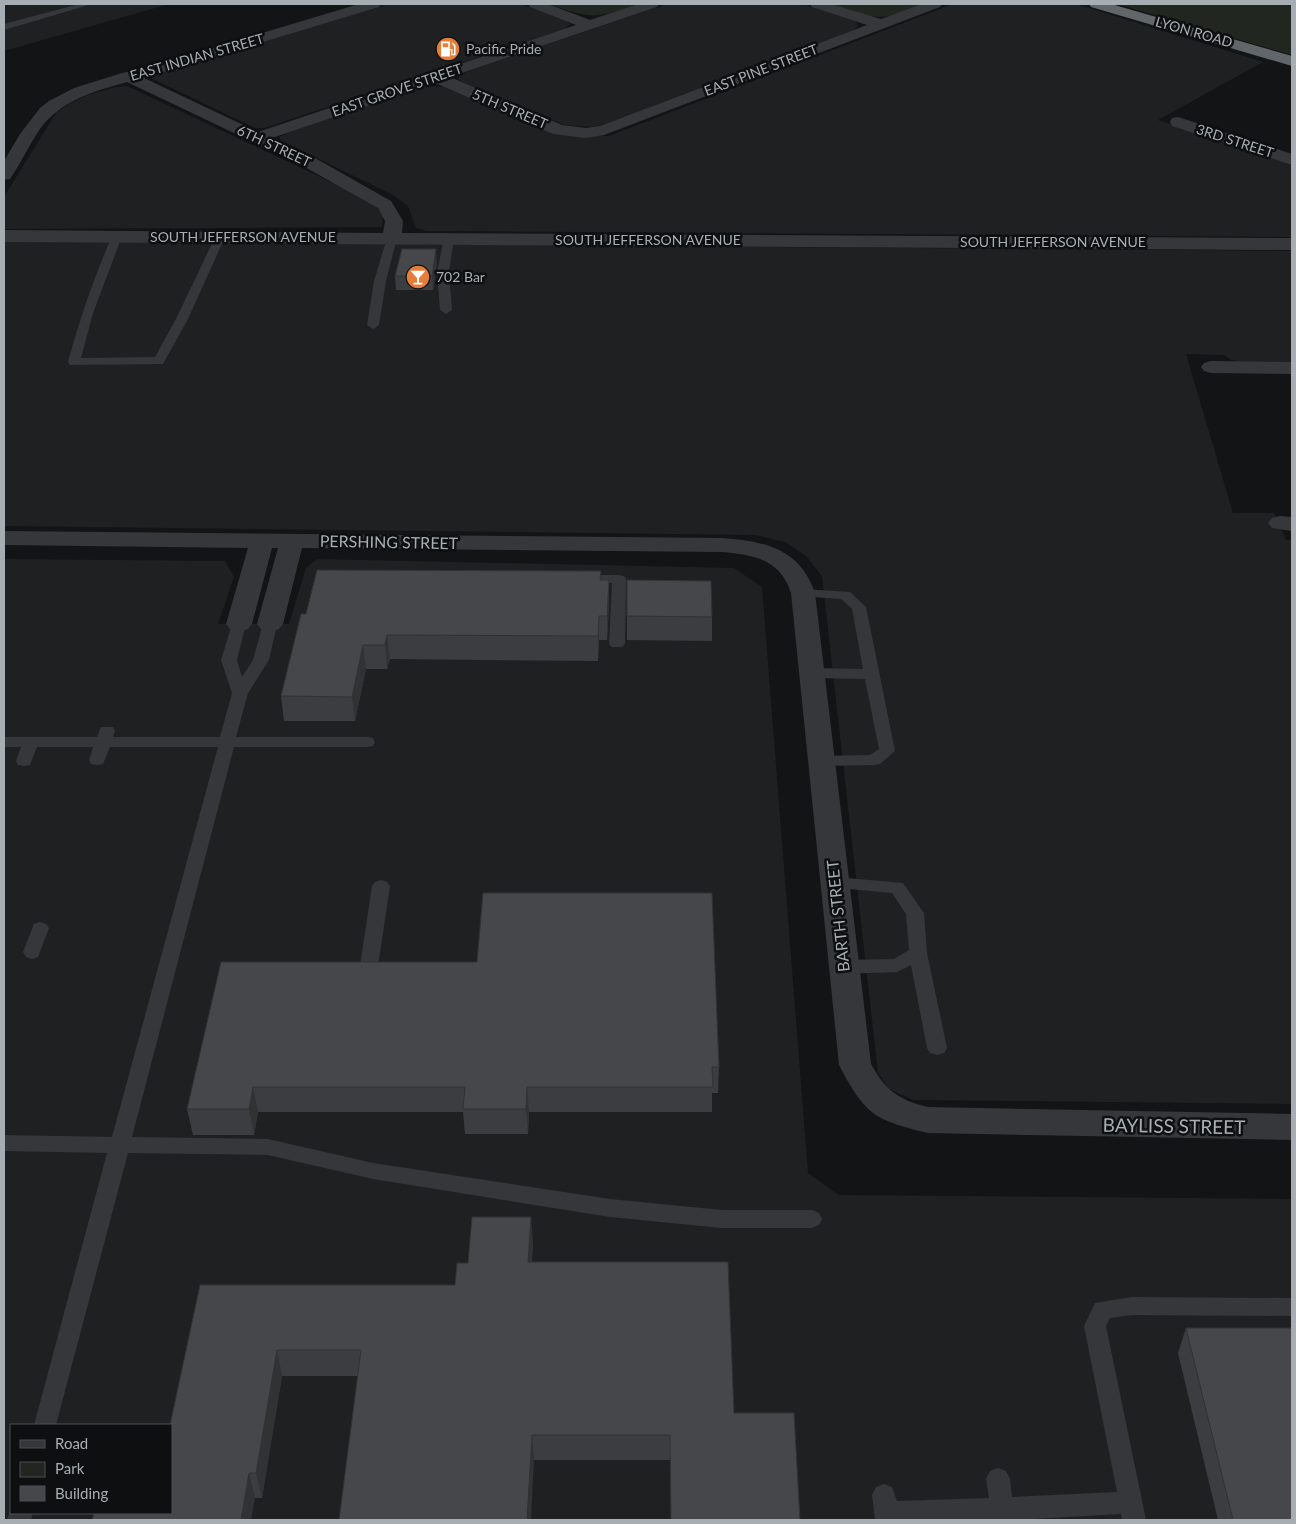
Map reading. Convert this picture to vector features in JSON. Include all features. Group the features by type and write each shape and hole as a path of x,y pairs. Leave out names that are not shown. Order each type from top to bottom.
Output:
{"highway":[{"name":"LYON ROAD","path":"1096,4 1292,61"}],"street":[{"name":"EAST INDIAN STREET","path":"4,174 46,111 60,101 128,76 149,72 374,4"},
{"path":"535,4 590,25"},
{"name":"EAST GROVE STREET","path":"256,138 652,4"},
{"path":"817,4 881,24"},
{"name":"EAST PINE STREET","path":"586,133 604,130 935,4"},
{"name":"6TH STREET","path":"128,76 310,162 385,205 394,221 392,238"},
{"name":"5TH STREET","path":"436,78 559,130 586,133"},
{"name":"3RD STREET","path":"1178,122 1292,160"},
{"name":"SOUTH JEFFERSON AVENUE","path":"4,236 1292,244"},
{"path":"1211,367 1292,368"},
{"name":"PERSHING STREET","path":"4,538 722,545 742,546 774,556"},
{"path":"239,624 262,541"},
{"path":"270,624 292,541"},
{"name":"BARTH STREET","path":"774,556 790,567 800,579 803,593 855,1065 869,1092 881,1103 904,1115 928,1120 1056,1124"},
{"name":"BAYLISS STREET","path":"1056,1124 1292,1127"}],"lane":[{"path":"4,27 87,4"},
{"path":"4,18 16,24"},
{"path":"117,236 87,313 74,362 159,362 182,319 220,237"},
{"path":"373,325 380,281 392,238"},
{"path":"446,310 443,277 449,238"},
{"path":"569,579 619,579 617,644"},
{"path":"803,593 845,594 859,607 887,751 874,760 821,761"},
{"path":"239,624 229,660 240,693"},
{"path":"45,1424 240,693 261,660 270,624"},
{"path":"811,673 872,674"},
{"path":"96,760 105,737"},
{"path":"4,742 105,737 227,743 367,742"},
{"path":"24,761 31,742"},
{"path":"835,883 897,888 915,913 918,953 937,1048"},
{"path":"369,966 381,886"},
{"path":"32,952 40,928"},
{"path":"844,967 898,965 918,953"},
{"path":"4,1143 268,1147 373,1171 610,1208 722,1219 812,1219"},
{"path":"885,1510 1003,1514 1132,1512 1095,1326 1103,1310 1132,1306 1292,1306"},
{"path":"998,1479 1003,1514"}],"shaded area":[{"path":"4,4 169,4 4,51"},
{"path":"387,4 522,4 565,20 570,24 565,29 264,128 255,128 151,78 157,74"},
{"path":"667,4 803,4 855,21 858,25 854,30 593,127 565,125 459,80 459,77 466,72"},
{"path":"953,4 1076,4 1263,62 1158,120 1292,164 1292,237 427,231 416,228 408,206 393,195 280,140 280,137 288,133 416,88 429,86 443,87 556,133 578,136 609,136"},
{"path":"127,86 367,199 383,215 382,227 4,229 4,197 56,113 88,95"},
{"path":"4,241 1292,251 1292,362 1242,362 1231,360 1224,355 1186,354 1233,513 1274,513 1286,540 1292,540 1292,1104 913,1100 889,1089 878,1073 822,576 806,556 785,542 756,535 4,526"},
{"path":"4,559 225,561 234,577 218,624 289,624 306,568 317,559 734,568 762,587 808,1173 839,1195 1292,1199 1292,1520 4,1520"}],"green space":[{"path":"549,4 640,4 603,14 585,15"},
{"path":"831,4 922,4 904,12 877,17"},
{"path":"1117,4 1292,4 1292,55"}],"building":[{"path":"402,249 436,249 432,276 395,276"},
{"path":"317,570 601,571 600,580 609,580 607,616 599,616 598,636 387,635 385,645 363,645 352,697 281,696 301,614 306,614"},
{"path":"627,580 711,581 712,617 627,616"},
{"path":"483,893 712,893 719,1067 712,1067 713,1087 527,1087 526,1109 463,1109 465,1087 253,1087 249,1109 187,1109 221,962 477,962"},
{"path":"472,1217 531,1217 528,1262 728,1262 734,1413 794,1413 800,1520 671,1520 670,1435 532,1435 527,1520 339,1520 361,1350 277,1350 256,1473 249,1473 241,1520 92,1520 94,1514 172,1514 172,1424 170,1424 200,1285 455,1285 457,1263 468,1263"},
{"path":"1186,1328 1292,1328 1292,1520 1233,1520"}],"place":[{"name":"Pacific Pride","path":"448,49"},
{"name":"702 Bar","path":"418,277"}]}
